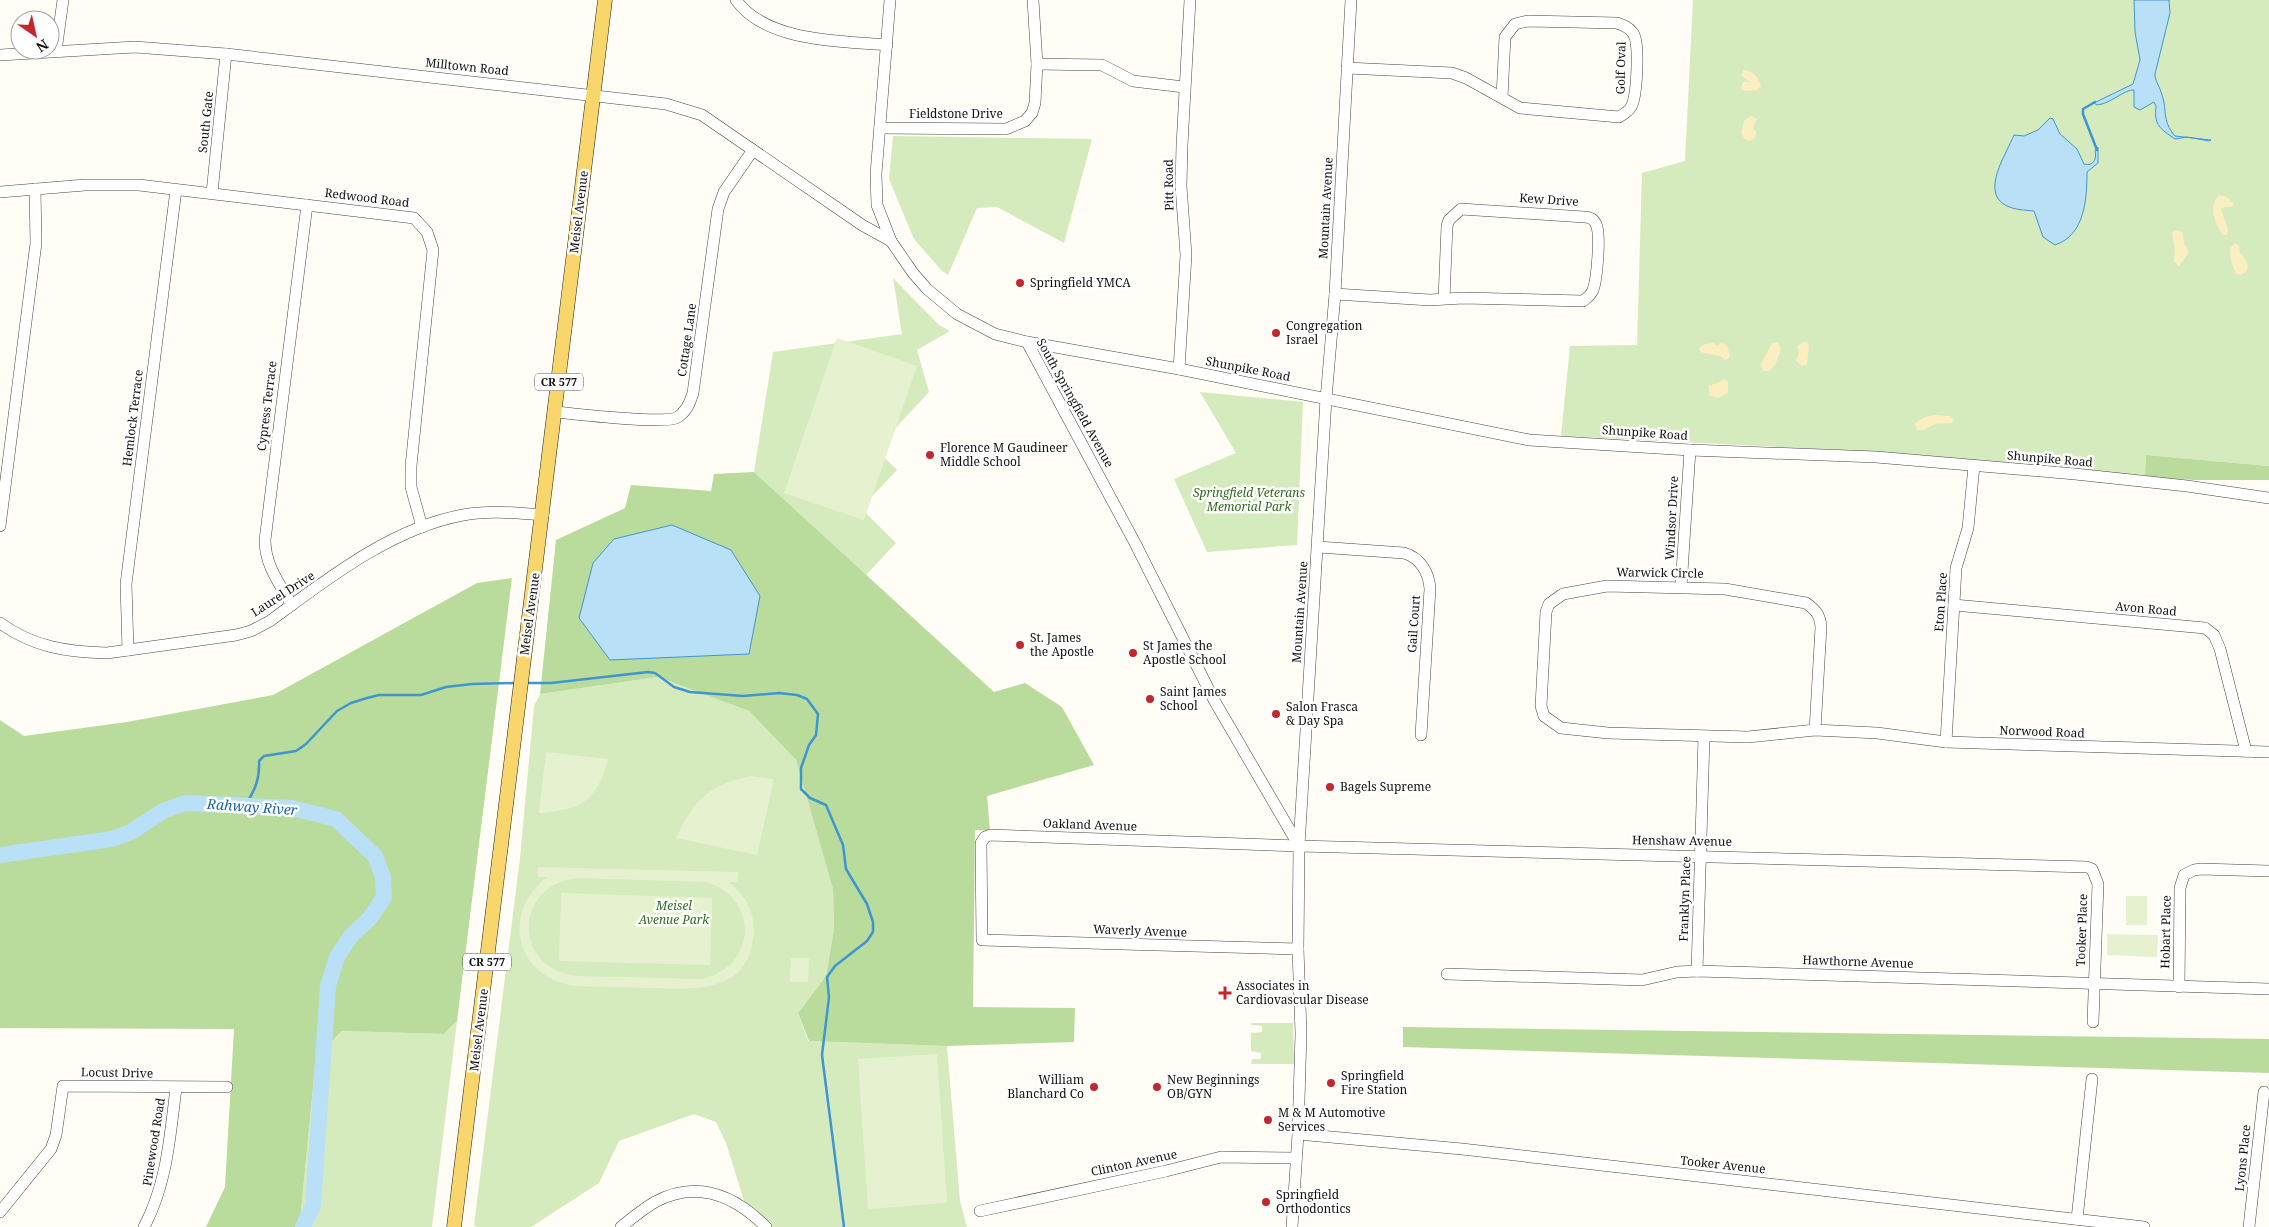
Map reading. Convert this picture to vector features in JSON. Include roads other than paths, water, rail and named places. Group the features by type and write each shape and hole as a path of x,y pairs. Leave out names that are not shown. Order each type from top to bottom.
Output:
{"main road":[{"name":"Meisel Avenue","path":"454,1227 605,0"}],"street":[{"path":"60,21 63,0"},
{"path":"736,0 742,8 754,16 792,34 887,45"},
{"name":"South Springfield Avenue","path":"890,0 876,174 877,205 891,241 919,280 957,314 995,334 1028,342 1135,543 1214,700 1298,846"},
{"name":"Fieldstone Drive","path":"880,128 997,129 1018,125 1026,121 1032,113 1035,103 1037,64 1032,0"},
{"name":"Pitt Road","path":"1179,369 1186,256 1181,186 1184,87 1190,0"},
{"name":"Mountain Avenue","path":"1292,1227 1298,1134 1301,1033 1298,949 1298,846 1351,0"},
{"name":"Golf Oval","path":"1347,68 1452,73 1466,78 1520,108 1619,116 1626,113 1631,107 1635,94 1636,46 1633,33 1629,28 1617,23 1528,21 1515,24 1505,37 1502,97"},
{"name":"Milltown Road","path":"60,50 135,47 226,54 666,104 684,108 702,115 862,225 891,241"},
{"name":"South Gate","path":"212,193 226,54"},
{"path":"1037,64 1102,65 1133,81 1184,87"},
{"name":"Cottage Lane","path":"555,412 665,420 683,414 689,406 693,393 718,209 724,192 753,150"},
{"name":"Redwood Road","path":"0,192 85,185 139,185 414,218 421,224 431,240 434,259 411,466 411,487 422,527"},
{"path":"0,526 36,243 35,189"},
{"name":"Hemlock Terrace","path":"128,650 126,584 176,190"},
{"name":"Cypress Terrace","path":"292,605 268,566 265,540 306,205"},
{"name":"Kew Drive","path":"1334,294 1430,300 1582,301 1591,294 1594,286 1598,236 1596,222 1584,217 1461,209 1449,220 1447,226 1444,299"},
{"name":"Shunpike Road","path":"1028,342 1179,369 1529,440 1690,450 1876,457 2187,486 2269,498"},
{"name":"Windsor Drive","path":"1681,587 1690,450"},
{"name":"Eton Place","path":"1946,742 1956,568 1968,528 1974,466"},
{"name":"Laurel Drive","path":"0,623 23,638 52,648 88,652 128,650 251,631 270,621 380,546 422,527 463,515 482,513 509,512 543,516"},
{"name":"Gail Court","path":"1318,548 1404,553 1412,555 1427,572 1430,589 1421,735"},
{"name":"Warwick Circle","path":"1607,586 1725,588 1806,603 1820,617 1821,627 1815,730 1748,737 1704,737 1608,733 1560,728 1544,716 1541,706 1546,612 1549,604 1563,594 1607,586"},
{"name":"Avon Road","path":"1954,605 2205,628 2214,635 2220,649 2246,752"},
{"name":"Norwood Road","path":"1815,730 1877,733 1946,742 2269,752"},
{"name":"Franklyn Place","path":"1697,971 1704,737"},
{"name":"Oakland Avenue","path":"982,940 981,843 985,837 990,835 1298,846"},
{"name":"Henshaw Avenue","path":"1298,846 2064,866"},
{"name":"Tooker Place","path":"2064,866 2092,869 2098,884 2093,1022"},
{"name":"Hobart Place","path":"2179,987 2181,880 2187,873 2210,869 2269,871"},
{"name":"Waverly Avenue","path":"982,940 1298,949"},
{"name":"Hawthorne Avenue","path":"1447,974 1642,980 1677,972 1697,971 2269,989"},
{"path":"2077,1219 2092,1079"},
{"name":"Locust Drive","path":"0,1212 51,1149 56,1135 63,1086 227,1087"},
{"name":"Pinewood Road","path":"144,1227 158,1197 163,1180 176,1088"},
{"name":"Lyons Place","path":"2249,1227 2264,1092"},
{"name":"Tooker Avenue","path":"1298,1134 1462,1149 2144,1227"},
{"name":"Clinton Avenue","path":"980,1211 1166,1171 1221,1157 1296,1158"},
{"path":"621,1227 662,1199 678,1193 696,1192 714,1194 730,1199 746,1208 766,1227"}],"water":[{"path":"2134,0 2169,0 2170,13 2155,76 2163,98 2168,125 2175,136 2186,137 2175,139 2161,129 2157,122 2154,102 2140,110 2134,107 2134,90 2130,90 2102,104 2097,105 2094,103 2133,84 2140,60 2135,32"},
{"path":"2050,118 2053,119 2060,134 2077,149 2084,164 2087,165 2094,161 2096,156 2095,150 2098,147 2098,163 2087,172 2085,204 2078,225 2065,240 2055,245 2043,237 2034,211 2007,206 1999,200 1995,192 1997,172 2014,135 2024,136 2038,130"},
{"path":"672,525 731,550 760,596 749,654 610,660 579,618 593,563 614,539"}],"waterway":[{"path":"2095,102 2083,109 2083,114 2097,150"},
{"path":"526,683 551,683 648,672 655,673 674,687 690,692 743,696 779,693 797,695 807,699 818,714 816,735 809,745 801,768 801,789 810,798 826,805 843,845 846,869 867,904 873,922 873,932 867,941 835,966 827,977 829,997 822,1055 844,1227"},
{"path":"245,806 256,784 259,773 259,761 264,756 296,751 306,744 337,711 351,703 379,695 421,695 446,687 515,683"},
{"name":"Rahway River","path":"0,855 112,839 131,832 163,811 185,803 292,808 336,819 375,856 383,877 384,897 370,918 351,936 337,957 328,986 313,1206 303,1227"}],"place":[{"name":"Springfield YMCA","path":"1020,283"},
{"name":"Congregation Israel","path":"1276,333"},
{"name":"Florence M Gaudineer Middle School","path":"930,455"},
{"name":"St. James the Apostle","path":"1020,645"},
{"name":"St James the Apostle School","path":"1133,653"},
{"name":"Saint James School","path":"1150,699"},
{"name":"Salon Frasca & Day Spa","path":"1276,714"},
{"name":"Bagels Supreme","path":"1330,787"},
{"name":"Associates in Cardiovascular Disease","path":"1225,993"},
{"name":"Springfield Fire Station","path":"1331,1083"},
{"name":"William Blanchard Co","path":"1094,1087"},
{"name":"New Beginnings OB/GYN","path":"1157,1087"},
{"name":"M & M Automotive Services","path":"1268,1120"},
{"name":"Springfield Orthodontics","path":"1266,1202"}],"park label":[{"name":"Springfield Veterans Memorial Park","path":"1249,500"},
{"name":"Meisel Avenue Park","path":"674,913"}]}
